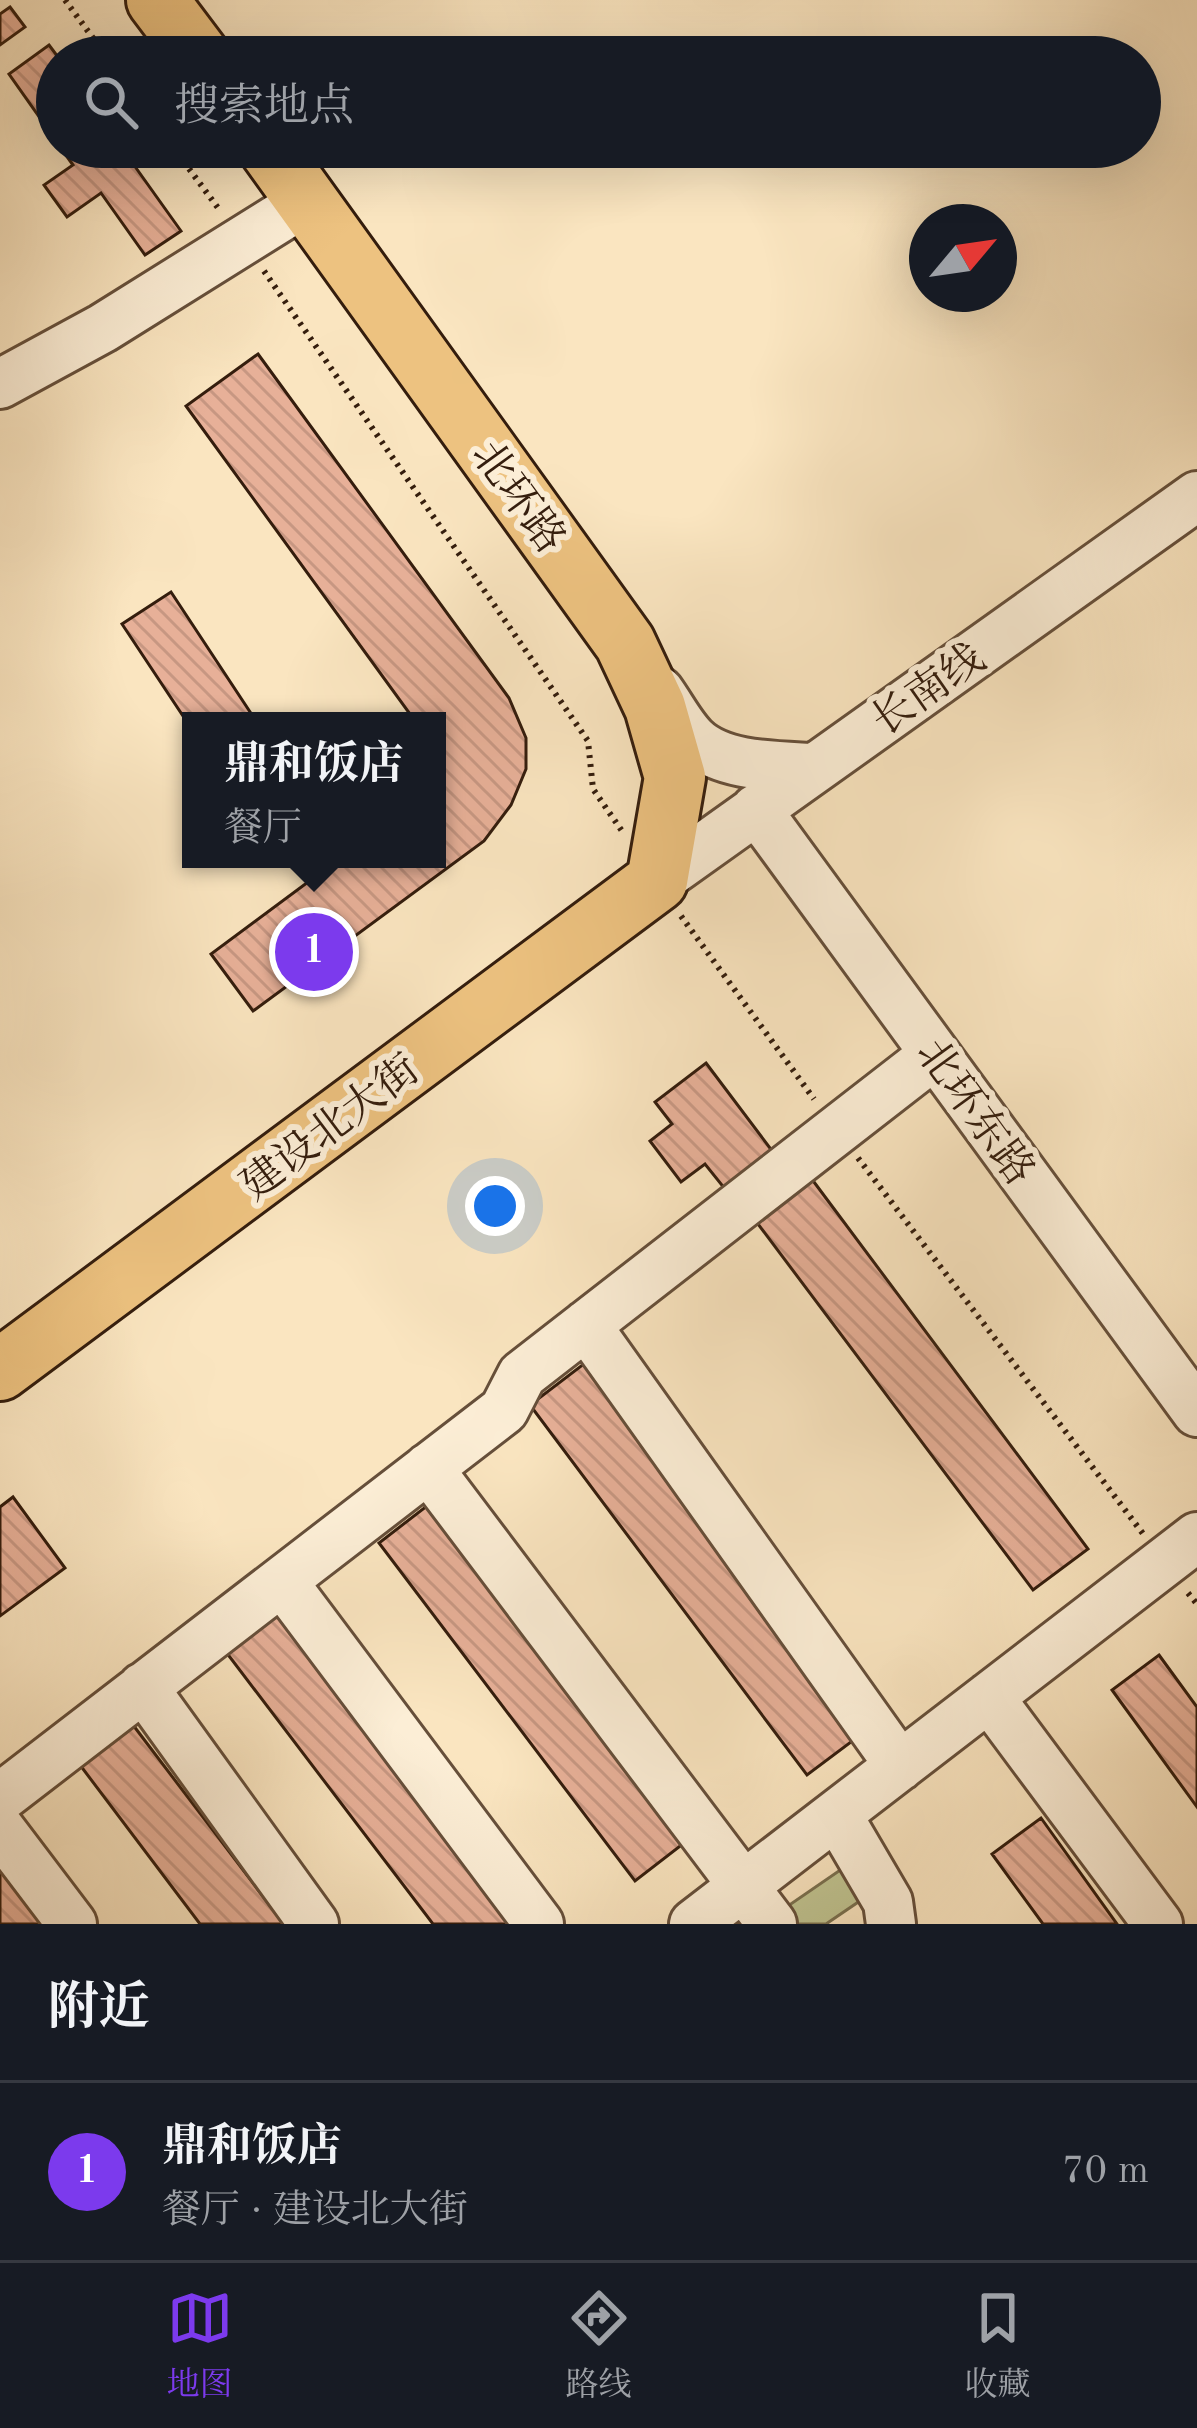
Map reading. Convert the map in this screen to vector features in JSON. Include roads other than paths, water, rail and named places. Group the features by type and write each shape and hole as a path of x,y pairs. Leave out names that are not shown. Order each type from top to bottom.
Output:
{"main road":[{"path":"157,0 184,36"},
{"name":"北环路","path":"284,168 625,643 655,707 675,777 658,881"},
{"name":"建设北大街","path":"0,1370 658,881"}],"street":[{"path":"0,384 103,328 308,200"},
{"name":"长南线","path":"658,881 1197,496"},
{"path":"625,643 694,741 762,765 814,768"},
{"name":"北环东路","path":"756,809 1197,1412"},
{"path":"0,1798 504,1410 522,1375 935,1054"},
{"path":"586,1325 900,1766"},
{"path":"428,1468 772,1924"},
{"path":"694,1924 1197,1537"},
{"path":"282,1581 539,1924"},
{"path":"143,1687 314,1924"},
{"path":"989,1697 1158,1924"},
{"path":"837,1815 888,1902 891,1924"},
{"path":"0,1829 72,1924"}],"place":[{"name":"鼎和饭店","path":"314,952"}]}
